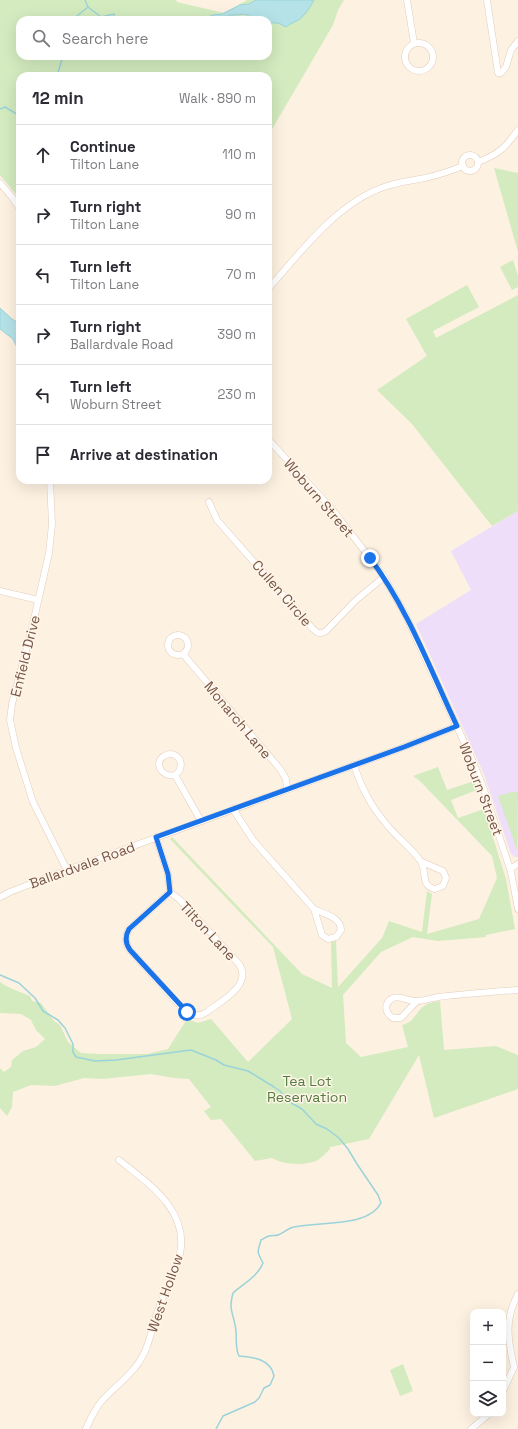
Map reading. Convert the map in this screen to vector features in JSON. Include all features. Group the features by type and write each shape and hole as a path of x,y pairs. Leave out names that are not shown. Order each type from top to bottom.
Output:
{"street":[{"path":"407,0 414,43"},
{"path":"487,0 498,72 501,73 504,71 509,54 518,41"},
{"path":"414,43 425,44 432,52 433,58 431,63 423,70 418,71 412,69 405,61 406,50 414,43"},
{"path":"463,166 466,170 472,171 477,167 478,162 496,154 506,146 518,130"},
{"path":"463,166 464,159 468,156 474,156 478,162"},
{"path":"272,285 321,230 353,203 383,187 433,176 463,166"},
{"path":"0,183 16,203"},
{"name":"Woburn Street","path":"272,443 332,510 384,577 407,618 457,726 483,787 510,869 518,909"},
{"name":"Enfield Drive","path":"50,484 51,533 48,560 12,704 11,727 33,802 67,870"},
{"name":"Cullen Circle","path":"209,502 217,520 318,633 326,631 356,600 384,577"},
{"path":"0,591 38,600"},
{"name":"Monarch Lane","path":"183,654 280,769 286,779 287,789"},
{"name":"Ballardvale Road","path":"0,898 22,887 67,870 457,726"},
{"path":"354,765 361,786 375,810 389,828 422,862 443,871 446,878 443,886 435,889 427,885 422,862"},
{"path":"175,775 201,821"},
{"path":"233,809 253,840 314,909 336,919 339,922 341,930 336,937 328,939 322,935 314,909"},
{"name":"Tilton Lane","path":"156,837 168,874 170,892 186,906 239,964 242,970 243,977 239,986 207,1012 201,1015 190,1014 184,1010 130,950 126,943 126,936 129,929 170,892"},
{"path":"510,869 518,864"},
{"path":"417,1001 401,1018 393,1018 387,1012 387,1004 394,998 398,997 417,1001 435,997 518,990"},
{"name":"West Hollow","path":"86,1429 100,1403 134,1369 144,1355 154,1320 176,1267 180,1250 181,1241 179,1228 170,1206 158,1192 119,1160"},
{"path":"506,1386 516,1368 510,1351 508,1334 510,1315 518,1294"},
{"path":"472,1429 486,1417"}],"shaded area":[{"path":"518,511 518,857 515,857 511,854 483,772 416,624 471,590 451,551"}],"green space":[{"path":"0,0 176,0 177,2 224,13 247,0 344,0 338,10 333,25 272,129 272,72 16,72 16,194 0,175"},
{"path":"494,168 518,173 518,252"},
{"path":"513,260 518,276 518,287 512,290 500,267"},
{"path":"467,285 479,307 433,331 436,338 518,295 518,511 492,526 412,424 377,390 427,356 406,319"},
{"name":"Tea Lot Reservation","path":"438,767 447,790 474,781 477,790 451,800 458,818 484,809 506,879 515,929 486,935 486,937 438,941 413,937 381,952 343,995 346,1043 361,1057 408,1047 402,1025 412,1020 425,1005 440,1001 444,1050 496,1046 518,1055 518,1089 434,1118 419,1055 369,1139 330,1147 330,1149 318,1160 301,1164 282,1162 272,1158 255,1161 221,1119 211,1120 204,1111 211,1107 189,1079 151,1074 102,1079 84,1078 55,1086 31,1085 13,1092 12,1107 7,1116 0,1108 0,1068 4,1072 11,1067 12,1060 23,1051 36,1047 45,1039 36,1030 31,1020 21,1014 0,1013 0,982 30,996 32,1001 41,1003 54,1021 60,1025 68,1042 81,1053 147,1054 168,1049 187,1019 198,1023 211,1019 248,1062 292,1019 273,947 170,839 172,837 302,974 332,988 331,942 336,941 338,987 382,938 389,921 422,932 427,891 432,894 427,934 479,919 497,878 492,856 420,781 413,776"},
{"path":"518,792 517,850 498,796"},
{"path":"403,1364 413,1391 400,1396 390,1370"}],"water":[{"path":"256,0 314,0 302,17 286,27 278,23 272,23 272,16 248,16 246,14 241,14 210,16 222,14 240,5 249,4"},
{"path":"0,308 16,322 16,345 13,339 0,329"}],"waterway":[{"path":"85,0 88,7 100,16"},
{"path":"77,16 88,7"},
{"path":"105,16 114,14 114,16"},
{"path":"58,72 62,60"},
{"path":"0,109 5,107 16,114"},
{"path":"0,975 19,983 35,998 43,1011 58,1020 65,1028 73,1044 73,1052 76,1057 95,1061 116,1060 191,1050 216,1060 224,1065 248,1071 280,1091 288,1101 302,1109 316,1124 327,1129 339,1138 348,1149 378,1195 381,1203 375,1211 365,1216 342,1222 294,1227 278,1235 269,1236 261,1240 258,1252 263,1263 261,1268 254,1276 233,1293 231,1308 236,1329 237,1349 239,1356 255,1358 265,1362 272,1370 274,1376 270,1385 264,1388 259,1398 255,1402 223,1416 216,1429"}],"route":[{"path":"187,1012 127,947 125,939 129,929 170,892 168,874 156,837 404,747 457,726 395,594 370,558"}]}
